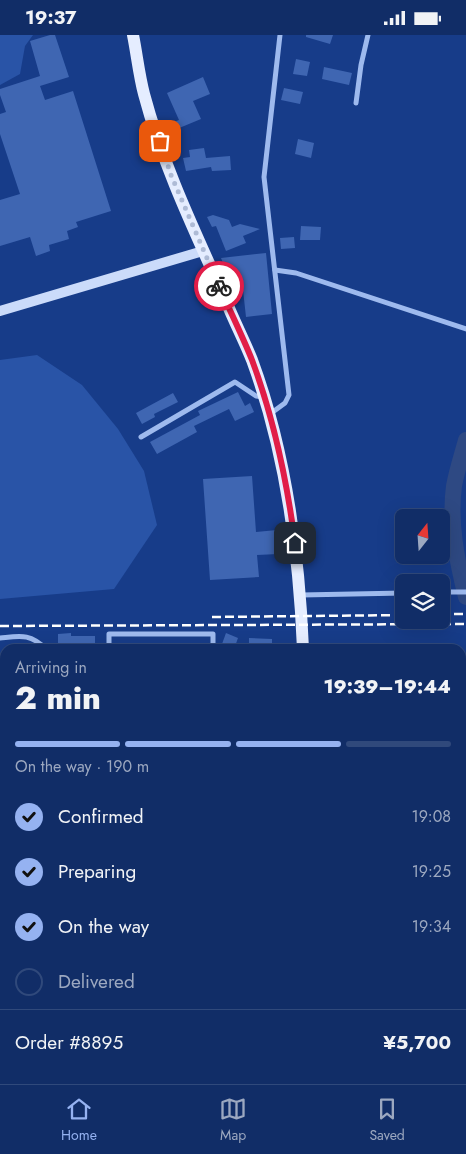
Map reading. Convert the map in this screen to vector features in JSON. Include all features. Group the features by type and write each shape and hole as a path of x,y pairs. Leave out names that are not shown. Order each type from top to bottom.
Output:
{"main road":[{"path":"133,35 144,94 171,175 251,359 270,414 280,453 293,526 301,595 303,644"}],"street":[{"path":"270,414 285,403 289,395 264,177 280,35"},
{"path":"356,103 361,65 368,35"},
{"path":"0,311 203,251"},
{"path":"275,269 296,273 466,329"},
{"path":"141,437 235,382 256,396 264,397"},
{"path":"450,592 466,592"},
{"path":"301,595 395,593"},
{"path":"109,644 109,634 213,634 213,644"},
{"path":"0,638 25,636 41,644"}],"shaded area":[{"path":"0,35 33,35 25,46 20,74 0,85"},
{"path":"37,355 82,385 118,429 144,471 157,525 114,589 0,599 0,360"}],"building":[{"path":"55,35 69,77 40,86 45,100 73,91 111,211 76,222 78,227 67,231 69,239 49,245 50,251 36,256 30,237 0,246 0,200 20,194 0,134 0,114 6,112 0,95 0,89 40,76 30,41"},
{"path":"306,35 333,35 330,44 306,37"},
{"path":"296,59 310,62 307,76 293,74"},
{"path":"324,67 352,73 349,85 322,79"},
{"path":"203,77 210,94 193,101 201,119 172,131 169,124 179,120 167,93"},
{"path":"284,88 303,92 300,104 281,100"},
{"path":"298,139 314,143 311,158 295,154"},
{"path":"204,148 206,158 230,156 231,170 212,171 211,167 186,171 183,158 190,157 189,150"},
{"path":"213,215 229,220 232,227 240,224 260,229 243,236 246,243 226,251 216,226 212,227 207,217"},
{"path":"301,226 321,227 320,240 300,240"},
{"path":"294,237 295,248 281,249 280,238"},
{"path":"266,253 272,314 246,317 242,281 231,283 221,258"},
{"path":"238,392 245,406 250,403 254,412 235,421 229,409 194,426 197,432 157,454 150,442 200,415 198,411"},
{"path":"173,393 178,402 154,414 155,417 142,424 136,413"},
{"path":"252,476 256,532 277,530 278,554 257,555 259,577 210,580 203,479"},
{"path":"71,633 71,636 95,636 95,644 58,644 58,634"},
{"path":"226,633 238,638 236,644 222,644"},
{"path":"249,638 272,639 272,644 249,644"}],"waterway":[{"path":"466,440 454,486 452,514 457,556 466,597"}],"railway":[{"path":"450,614 466,614"},
{"path":"212,617 395,615"},
{"path":"0,626 466,624"}],"way so far":[{"path":"160,141 171,175 219,286"}],"route":[{"path":"219,286 251,359 270,414 280,453 295,543"}]}
